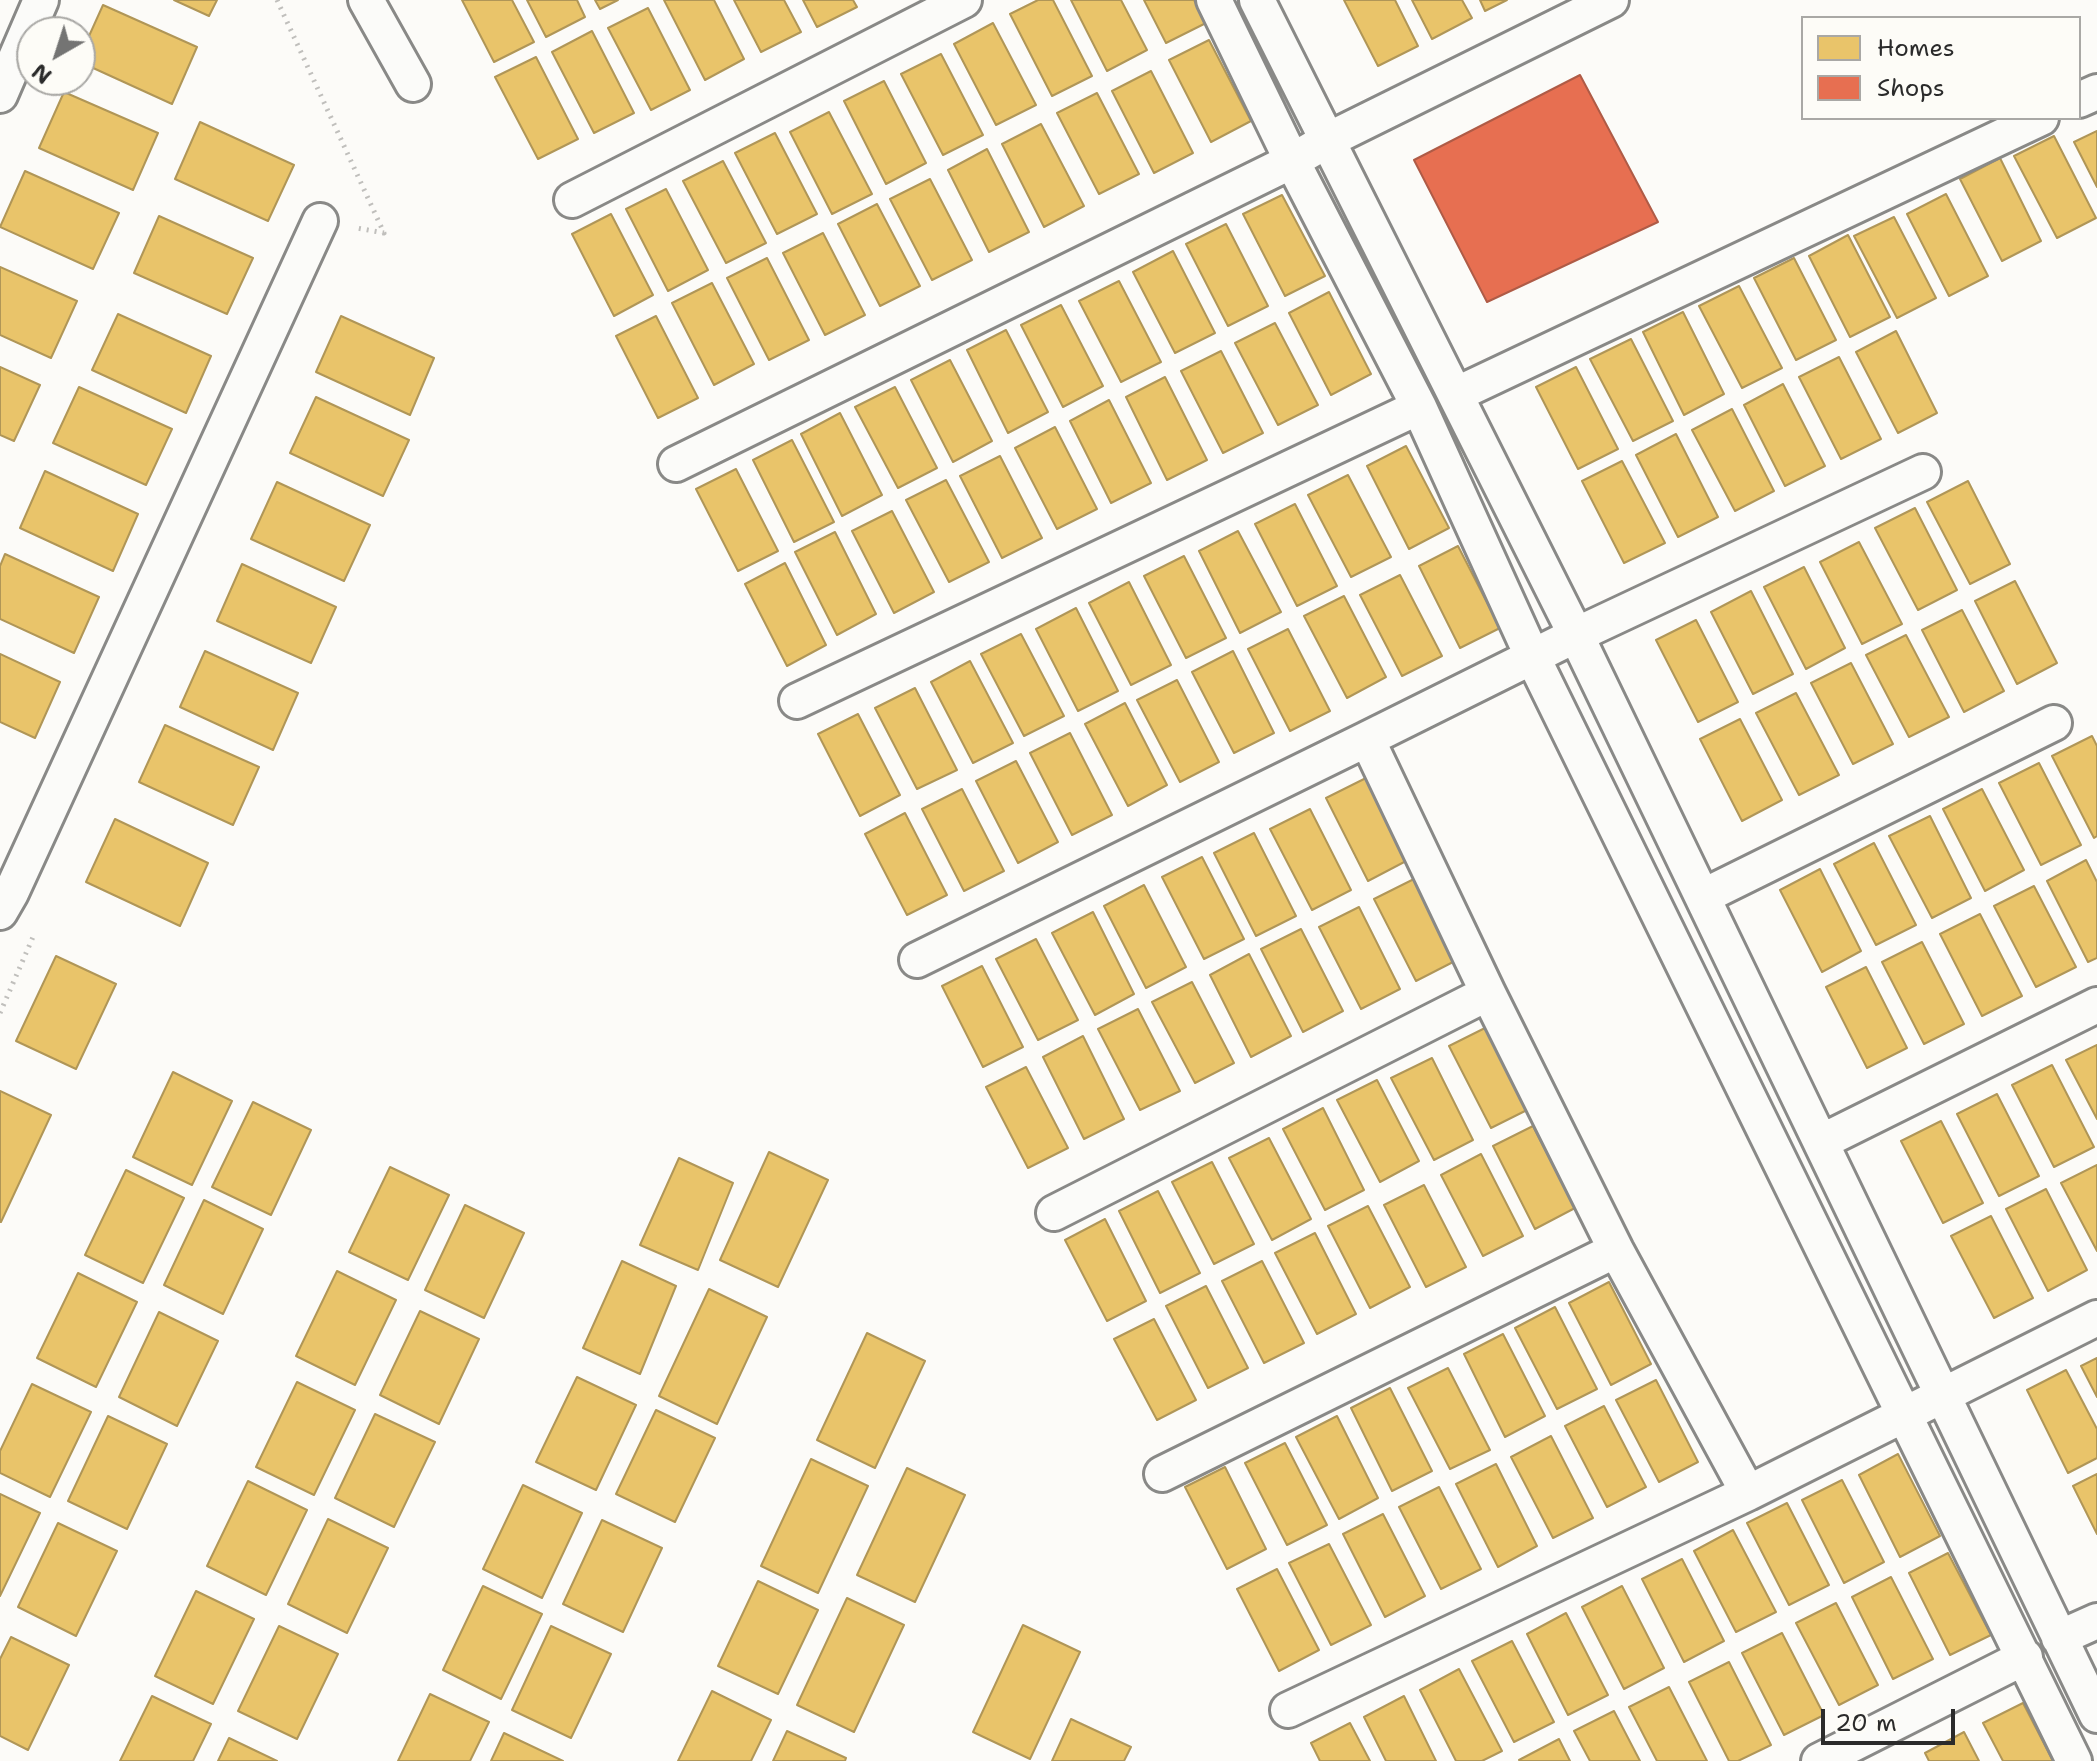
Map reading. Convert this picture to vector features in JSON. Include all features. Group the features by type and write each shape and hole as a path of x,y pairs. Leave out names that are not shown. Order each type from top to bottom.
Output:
{"street":[{"path":"0,95 41,0"},
{"path":"366,0 413,84"},
{"path":"572,200 964,0"},
{"path":"1214,0 1292,161 1419,407 1533,658 2074,1761"},
{"path":"1257,0 1457,394 1704,896 2097,1715"},
{"path":"676,464 1292,161 1328,140 1611,0"},
{"path":"1457,394 2037,120"},
{"path":"0,912 18,879 320,221"},
{"path":"797,701 1419,407"},
{"path":"917,960 1576,635 1923,472"},
{"path":"1704,896 2054,723"},
{"path":"1367,739 1488,993 1616,1250 1748,1493"},
{"path":"1054,1213 1488,993"},
{"path":"1821,1142 2097,1005"},
{"path":"1162,1474 1616,1250"},
{"path":"1288,1710 1748,1493 2097,1318"},
{"path":"2059,1638 2097,1621"},
{"path":"1819,1761 2025,1657"}],"path":[{"path":"277,0 384,233 320,221"},
{"path":"0,1013 35,933"}],"building: Homes":[{"path":"174,0 217,0 209,16"},
{"path":"462,0 512,0 534,42 494,62"},
{"path":"527,0 577,0 585,17 546,37"},
{"path":"595,0 618,0 600,9"},
{"path":"664,0 714,0 744,59 705,80"},
{"path":"734,0 784,0 801,32 761,52"},
{"path":"803,0 853,0 857,7 817,27"},
{"path":"1038,0 1053,0 1092,76 1052,96 1010,14"},
{"path":"1071,0 1121,0 1147,50 1107,71"},
{"path":"1144,0 1194,0 1206,23 1166,43"},
{"path":"1344,0 1395,0 1418,46 1378,66"},
{"path":"1412,0 1462,0 1472,18 1432,39"},
{"path":"1480,0 1507,0 1485,11"},
{"path":"103,5 197,47 172,104 96,69 96,21"},
{"path":"648,8 690,90 651,110 608,28"},
{"path":"993,23 1036,105 996,125 954,44"},
{"path":"592,31 634,113 594,133 552,52"},
{"path":"1209,40 1251,121 1211,142 1169,60"},
{"path":"941,54 983,135 943,155 901,74"},
{"path":"536,57 578,139 538,159 495,77"},
{"path":"1151,71 1193,153 1154,173 1112,91"},
{"path":"884,81 926,163 886,184 844,101"},
{"path":"1097,93 1139,174 1099,194 1057,113"},
{"path":"62,96 73,96 158,133 133,190 39,148"},
{"path":"829,112 872,194 832,214 790,132"},
{"path":"200,122 294,165 268,221 175,179"},
{"path":"1041,124 1084,206 1044,227 1002,144"},
{"path":"2097,131 2097,187 2074,142"},
{"path":"775,133 817,214 777,234 735,153"},
{"path":"2054,136 2096,218 2057,238 2014,156"},
{"path":"987,149 1029,232 989,252 948,170"},
{"path":"2000,158 2041,241 2002,261 1960,179"},
{"path":"723,161 766,243 726,263 683,181"},
{"path":"25,171 119,213 93,269 0,227"},
{"path":"930,179 972,260 932,280 890,199"},
{"path":"666,189 708,270 668,291 626,209"},
{"path":"1946,194 1988,276 1949,296 1907,214"},
{"path":"1282,195 1325,276 1285,296 1243,214"},
{"path":"877,204 920,286 880,306 838,224"},
{"path":"611,214 653,295 614,316 572,234"},
{"path":"159,216 253,258 227,314 134,273"},
{"path":"1894,217 1936,298 1897,318 1854,236"},
{"path":"1226,224 1268,306 1228,326 1186,244"},
{"path":"823,233 865,315 825,335 783,253"},
{"path":"1848,235 1890,317 1850,337 1809,256"},
{"path":"1173,251 1215,333 1175,353 1133,272"},
{"path":"767,258 809,340 769,360 727,278"},
{"path":"1794,258 1836,340 1796,360 1754,278"},
{"path":"0,267 77,301 51,358 0,335"},
{"path":"1119,281 1161,362 1121,382 1079,301"},
{"path":"712,283 754,364 714,385 672,303"},
{"path":"1739,286 1782,368 1742,388 1699,306"},
{"path":"1329,292 1371,374 1331,395 1289,313"},
{"path":"1061,305 1103,386 1063,407 1021,325"},
{"path":"1683,312 1724,394 1684,415 1643,332"},
{"path":"118,314 211,356 186,413 92,370"},
{"path":"341,316 434,358 410,415 316,372"},
{"path":"656,316 698,398 658,418 616,336"},
{"path":"1275,323 1318,405 1278,425 1235,343"},
{"path":"1006,330 1048,412 1008,433 967,350"},
{"path":"1896,331 1937,413 1898,433 1856,352"},
{"path":"1631,339 1673,421 1633,441 1590,359"},
{"path":"1221,351 1263,433 1223,453 1181,371"},
{"path":"1839,357 1881,439 1841,459 1799,377"},
{"path":"950,360 992,441 953,462 911,380"},
{"path":"0,367 40,385 14,441 0,435"},
{"path":"1576,367 1618,449 1578,469 1536,387"},
{"path":"1165,377 1207,460 1167,480 1126,397"},
{"path":"1783,384 1825,466 1785,486 1744,405"},
{"path":"79,387 172,429 146,485 53,443"},
{"path":"895,387 937,468 898,488 855,407"},
{"path":"316,397 409,440 383,496 290,453"},
{"path":"1109,400 1151,483 1111,503 1070,421"},
{"path":"1732,409 1774,491 1735,511 1692,430"},
{"path":"840,413 882,495 842,516 801,434"},
{"path":"1055,427 1097,509 1057,529 1015,448"},
{"path":"1676,434 1718,517 1678,537 1636,455"},
{"path":"792,440 834,522 794,542 753,460"},
{"path":"1406,446 1449,528 1409,549 1367,466"},
{"path":"1000,456 1042,538 1002,558 960,476"},
{"path":"1622,461 1665,543 1624,563 1582,481"},
{"path":"736,469 778,551 738,571 696,489"},
{"path":"45,471 138,514 113,571 20,528"},
{"path":"1348,475 1391,557 1351,577 1308,495"},
{"path":"946,480 989,562 949,582 906,500"},
{"path":"1968,481 2010,564 1970,584 1927,502"},
{"path":"277,482 370,525 344,581 251,539"},
{"path":"1295,504 1337,586 1297,606 1255,524"},
{"path":"1915,508 1957,590 1918,610 1875,528"},
{"path":"892,511 934,592 894,613 852,531"},
{"path":"1238,531 1281,612 1240,633 1199,551"},
{"path":"835,532 876,614 837,635 795,552"},
{"path":"1859,542 1902,624 1862,644 1820,562"},
{"path":"1458,546 1500,628 1460,648 1419,566"},
{"path":"5,554 99,597 74,653 0,619 0,566"},
{"path":"1184,556 1226,638 1186,658 1144,576"},
{"path":"785,563 826,645 787,666 745,584"},
{"path":"242,564 336,607 311,663 217,621"},
{"path":"1804,567 1845,648 1806,669 1764,587"},
{"path":"1400,575 1442,656 1402,676 1360,595"},
{"path":"2015,581 2057,663 2017,684 1975,601"},
{"path":"1129,582 1171,665 1131,685 1089,603"},
{"path":"1751,591 1793,674 1753,694 1711,612"},
{"path":"1344,596 1386,677 1347,698 1304,616"},
{"path":"1076,608 1118,691 1078,711 1036,629"},
{"path":"1962,610 2004,691 1964,712 1922,630"},
{"path":"1696,620 1738,702 1698,722 1656,640"},
{"path":"1288,629 1330,711 1290,731 1248,649"},
{"path":"1021,634 1064,716 1024,736 981,654"},
{"path":"1906,635 1949,717 1909,737 1866,655"},
{"path":"205,651 298,693 273,750 180,707"},
{"path":"1233,651 1274,733 1234,753 1192,672"},
{"path":"0,654 60,682 35,738 0,722"},
{"path":"970,661 1013,743 973,763 931,682"},
{"path":"1851,663 1893,744 1853,764 1811,683"},
{"path":"1177,680 1219,762 1180,782 1137,700"},
{"path":"915,688 957,770 917,789 875,708"},
{"path":"1796,693 1839,775 1799,795 1756,713"},
{"path":"1125,703 1167,785 1128,806 1085,724"},
{"path":"858,714 900,795 860,816 818,734"},
{"path":"1740,719 1782,800 1742,821 1700,739"},
{"path":"165,725 259,767 233,825 139,782"},
{"path":"1070,733 1112,815 1072,835 1030,753"},
{"path":"2092,736 2097,746 2097,836 2094,838 2052,756"},
{"path":"1016,761 1058,842 1018,863 976,781"},
{"path":"2039,763 2081,845 2041,865 1999,783"},
{"path":"1366,778 1408,860 1368,881 1326,798"},
{"path":"962,789 1004,871 964,891 922,809"},
{"path":"1982,789 2024,870 1985,891 1943,809"},
{"path":"1310,809 1351,890 1312,910 1270,829"},
{"path":"905,813 947,895 907,915 865,834"},
{"path":"1930,816 1971,898 1932,918 1889,836"},
{"path":"115,819 208,863 180,926 86,882"},
{"path":"1254,833 1296,916 1256,936 1214,853"},
{"path":"1874,843 1916,925 1876,945 1834,864"},
{"path":"1202,857 1244,939 1204,959 1162,877"},
{"path":"2086,860 2097,882 2097,958 2088,962 2047,881"},
{"path":"1820,869 1861,951 1822,972 1780,890"},
{"path":"1414,879 1455,961 1416,981 1374,899"},
{"path":"1144,885 1186,967 1146,988 1104,906"},
{"path":"2034,886 2076,967 2036,987 1994,906"},
{"path":"1359,907 1400,989 1361,1009 1319,927"},
{"path":"1093,912 1134,994 1095,1015 1052,933"},
{"path":"1980,914 2022,996 1982,1016 1940,934"},
{"path":"1301,929 1343,1011 1303,1032 1261,949"},
{"path":"1036,939 1078,1020 1038,1040 996,959"},
{"path":"1922,942 1964,1024 1924,1044 1882,962"},
{"path":"1249,954 1291,1036 1251,1057 1210,975"},
{"path":"56,956 116,984 76,1069 16,1041"},
{"path":"982,966 1023,1047 983,1067 942,986"},
{"path":"1866,967 1907,1048 1867,1068 1826,987"},
{"path":"1192,982 1234,1063 1195,1083 1152,1002"},
{"path":"1138,1009 1180,1091 1140,1110 1098,1029"},
{"path":"1489,1026 1531,1108 1491,1128 1449,1046"},
{"path":"1083,1036 1124,1119 1084,1139 1043,1057"},
{"path":"2097,1045 2097,1119 2066,1060"},
{"path":"1432,1058 1473,1140 1434,1160 1391,1078"},
{"path":"2052,1065 2094,1147 2054,1167 2012,1085"},
{"path":"1026,1067 1068,1148 1028,1168 986,1087"},
{"path":"173,1072 232,1101 192,1185 133,1157"},
{"path":"1377,1080 1419,1161 1380,1182 1337,1100"},
{"path":"0,1091 51,1115 1,1222 0,1222"},
{"path":"1997,1094 2039,1176 1999,1196 1957,1114"},
{"path":"253,1102 311,1130 271,1215 212,1187"},
{"path":"1323,1108 1364,1190 1325,1210 1283,1129"},
{"path":"1941,1121 1983,1203 1943,1223 1901,1141"},
{"path":"1533,1126 1575,1208 1535,1229 1493,1146"},
{"path":"1269,1138 1311,1219 1272,1240 1229,1158"},
{"path":"769,1152 828,1180 778,1287 720,1260"},
{"path":"1481,1154 1523,1236 1483,1256 1441,1175"},
{"path":"679,1158 733,1183 698,1270 640,1245"},
{"path":"1212,1162 1254,1244 1214,1264 1172,1182"},
{"path":"2097,1165 2097,1251 2061,1183"},
{"path":"390,1167 449,1195 408,1280 349,1252"},
{"path":"126,1170 184,1198 143,1283 85,1255"},
{"path":"1424,1185 1466,1267 1426,1287 1384,1205"},
{"path":"2046,1189 2087,1270 2048,1291 2006,1209"},
{"path":"1158,1191 1200,1273 1160,1293 1119,1211"},
{"path":"204,1200 263,1229 223,1314 164,1285"},
{"path":"465,1205 524,1233 484,1318 425,1290"},
{"path":"1368,1206 1410,1287 1370,1308 1328,1226"},
{"path":"1991,1216 2033,1298 1994,1318 1951,1236"},
{"path":"1105,1219 1146,1301 1107,1321 1065,1240"},
{"path":"1315,1233 1356,1314 1317,1334 1275,1253"},
{"path":"622,1261 676,1286 640,1374 583,1348"},
{"path":"1262,1261 1304,1343 1264,1363 1222,1281"},
{"path":"337,1271 396,1300 355,1385 296,1356"},
{"path":"78,1273 137,1302 96,1387 37,1358"},
{"path":"1609,1282 1651,1364 1611,1385 1569,1303"},
{"path":"1206,1286 1248,1368 1208,1388 1166,1306"},
{"path":"709,1289 767,1317 717,1424 659,1396"},
{"path":"1555,1307 1597,1389 1557,1409 1515,1328"},
{"path":"420,1311 479,1339 439,1424 380,1395"},
{"path":"159,1312 218,1341 177,1426 119,1397"},
{"path":"1154,1319 1196,1400 1157,1420 1114,1339"},
{"path":"867,1333 925,1361 875,1468 817,1440"},
{"path":"1503,1334 1545,1416 1505,1437 1464,1354"},
{"path":"2097,1358 2097,1397 2081,1366"},
{"path":"1448,1368 1490,1450 1450,1469 1408,1388"},
{"path":"2066,1370 2097,1429 2097,1458 2068,1473 2027,1390"},
{"path":"577,1377 636,1405 596,1490 536,1462"},
{"path":"1656,1380 1698,1462 1659,1482 1616,1400"},
{"path":"297,1382 355,1410 314,1495 256,1467"},
{"path":"32,1384 91,1412 50,1497 0,1473 0,1451"},
{"path":"1390,1388 1432,1471 1392,1491 1351,1408"},
{"path":"1604,1406 1646,1487 1607,1507 1565,1426"},
{"path":"656,1410 715,1438 675,1522 616,1494"},
{"path":"375,1414 435,1442 394,1527 335,1498"},
{"path":"108,1416 167,1444 127,1529 68,1501"},
{"path":"1337,1416 1378,1498 1339,1519 1296,1437"},
{"path":"1551,1436 1593,1518 1553,1538 1511,1457"},
{"path":"1285,1443 1327,1525 1287,1545 1245,1463"},
{"path":"1898,1454 1940,1536 1900,1557 1859,1475"},
{"path":"811,1459 868,1486 818,1593 761,1566"},
{"path":"1496,1464 1537,1546 1498,1567 1456,1484"},
{"path":"1225,1467 1266,1549 1227,1569 1185,1487"},
{"path":"907,1468 965,1495 915,1602 857,1575"},
{"path":"2097,1474 2097,1534 2073,1486"},
{"path":"1842,1480 1884,1562 1844,1583 1802,1500"},
{"path":"248,1481 307,1510 266,1595 207,1566"},
{"path":"523,1485 582,1513 542,1598 483,1569"},
{"path":"1439,1487 1481,1569 1441,1589 1399,1507"},
{"path":"0,1494 40,1513 0,1596"},
{"path":"1787,1503 1829,1585 1789,1605 1747,1523"},
{"path":"1383,1514 1425,1596 1385,1617 1343,1534"},
{"path":"328,1519 388,1548 347,1633 288,1604"},
{"path":"602,1520 662,1548 623,1632 563,1604"},
{"path":"58,1523 117,1551 76,1636 18,1607"},
{"path":"1733,1530 1776,1612 1736,1632 1694,1551"},
{"path":"1329,1544 1371,1625 1331,1645 1289,1563"},
{"path":"1948,1553 1991,1635 1950,1655 1909,1573"},
{"path":"1682,1559 1724,1641 1684,1662 1642,1579"},
{"path":"1277,1569 1319,1650 1279,1671 1237,1589"},
{"path":"1891,1577 1933,1659 1893,1679 1852,1597"},
{"path":"758,1581 818,1610 778,1694 718,1666"},
{"path":"483,1586 542,1614 501,1699 443,1670"},
{"path":"1622,1586 1664,1668 1624,1689 1582,1607"},
{"path":"196,1591 254,1619 213,1704 155,1676"},
{"path":"847,1598 904,1625 854,1732 797,1705"},
{"path":"1836,1603 1878,1685 1839,1705 1796,1623"},
{"path":"1566,1613 1608,1695 1568,1715 1527,1634"},
{"path":"1023,1625 1080,1652 1030,1759 973,1732"},
{"path":"279,1626 338,1654 297,1739 238,1711"},
{"path":"551,1626 611,1654 571,1738 512,1710"},
{"path":"1782,1633 1824,1715 1784,1735 1742,1653"},
{"path":"11,1637 69,1665 28,1750 0,1736 0,1659"},
{"path":"1512,1641 1554,1722 1514,1742 1472,1661"},
{"path":"1729,1662 1771,1745 1738,1761 1729,1761 1689,1682"},
{"path":"1459,1669 1502,1751 1482,1761 1456,1761 1420,1690"},
{"path":"1669,1687 1707,1761 1657,1761 1629,1707"},
{"path":"712,1691 771,1720 751,1761 678,1761"},
{"path":"430,1694 489,1722 470,1761 398,1761"},
{"path":"152,1696 211,1724 193,1761 120,1761"},
{"path":"1404,1696 1436,1761 1386,1761 1364,1717"},
{"path":"2023,1703 2053,1761 2003,1761 1983,1723"},
{"path":"1614,1711 1640,1761 1590,1761 1574,1731"},
{"path":"1071,1719 1131,1747 1124,1761 1052,1761"},
{"path":"1350,1723 1370,1761 1320,1761 1311,1743"},
{"path":"787,1731 846,1758 845,1761 773,1761"},
{"path":"1964,1732 1979,1761 1929,1761 1925,1753"},
{"path":"504,1733 563,1761 491,1761"},
{"path":"229,1738 277,1761 218,1761"},
{"path":"1559,1739 1570,1761 1519,1760"}],"building: Shops":[{"path":"1580,75 1658,222 1487,302 1414,160"}]}
